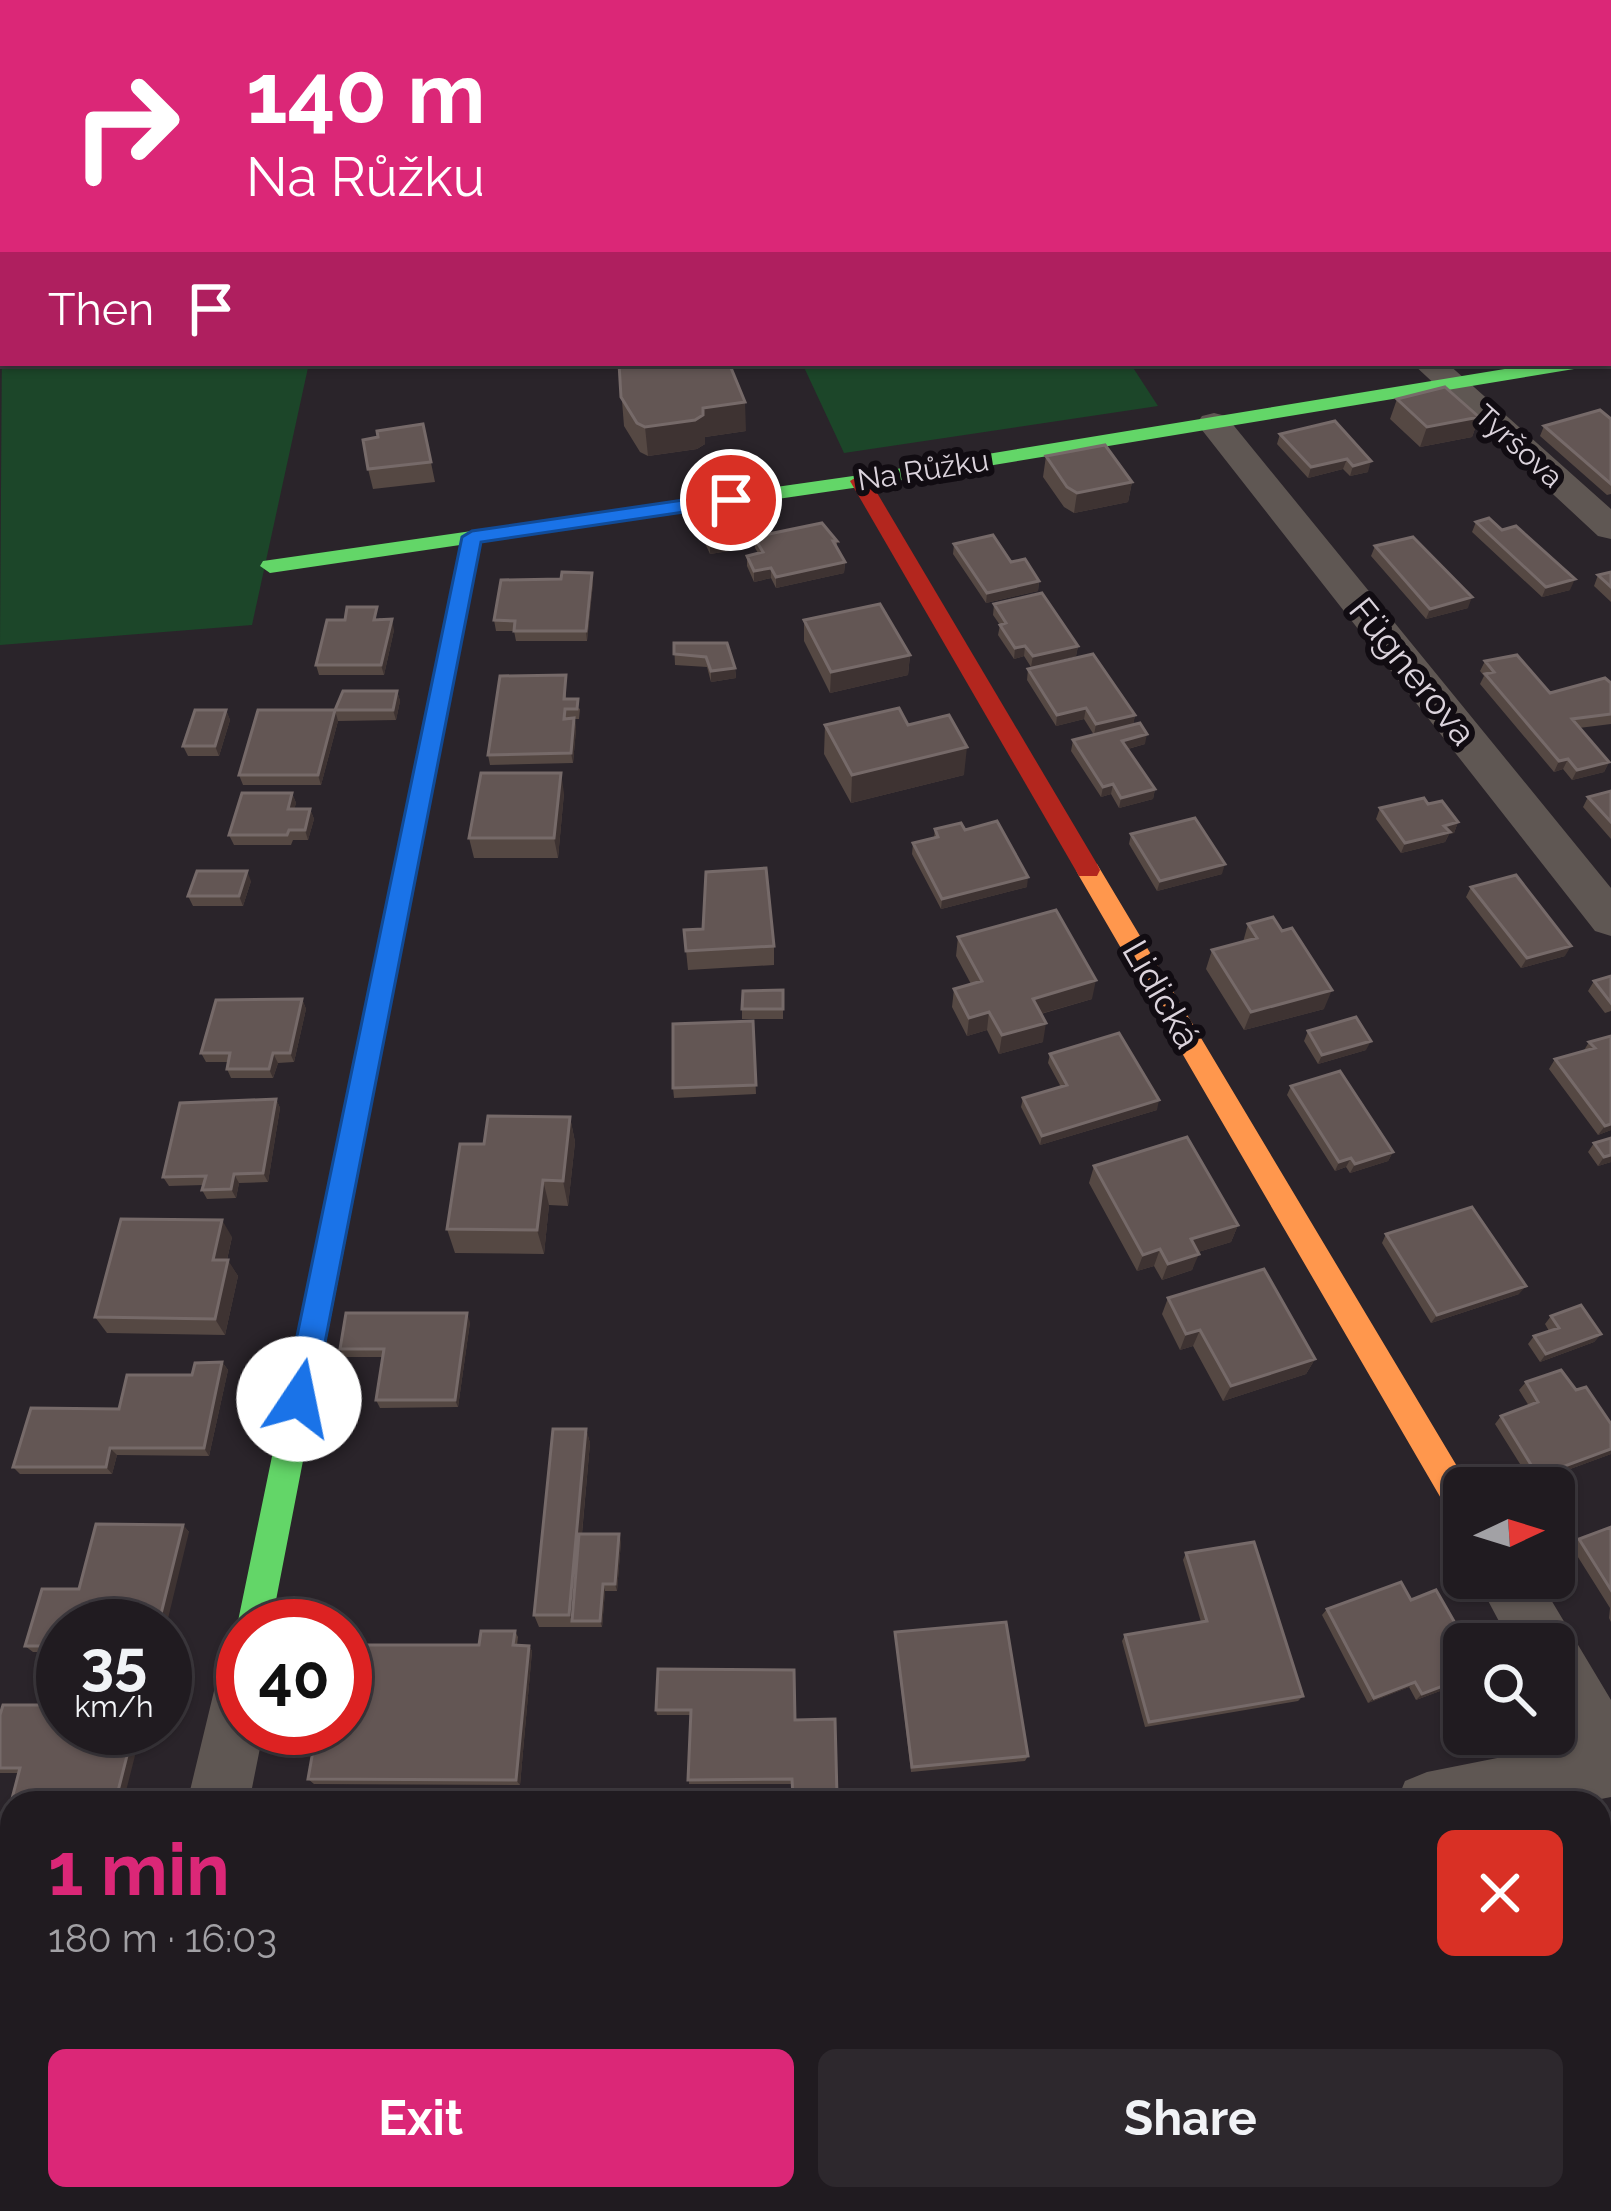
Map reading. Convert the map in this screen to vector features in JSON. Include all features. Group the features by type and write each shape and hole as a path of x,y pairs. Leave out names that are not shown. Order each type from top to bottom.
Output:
{"street":[{"name":"Na Růžku","path":"270,566 860,481 1214,423 1439,374 1537,366"},
{"name":"Tyršova","path":"1439,374 1611,528"},
{"name":"Fügnerova","path":"1214,423 1611,919"},
{"name":"Lidická","path":"860,481 1443,1472"},
{"path":"259,1599 472,537"},
{"path":"1480,1791 1611,1762 1575,1698"},
{"path":"220,1791 228,1755"}],"green space":[{"path":"2,366 308,366 252,625 0,645"},
{"path":"803,366 1132,366 1158,406 844,453"}],"building":[{"path":"619,366 730,366 745,402 703,408 703,415 695,420 645,427 637,423 621,397"},
{"path":"1445,387 1479,417 1427,427 1397,399"},
{"path":"1600,410 1611,419 1611,484 1544,426"},
{"path":"1335,421 1371,461 1353,466 1347,459 1311,467 1280,434"},
{"path":"423,424 431,462 368,469 363,440 378,437 377,431"},
{"path":"1105,445 1132,482 1077,493 1067,487 1046,456"},
{"path":"718,507 734,539 710,544 694,512"},
{"path":"1489,518 1502,530 1516,526 1575,579 1546,587 1476,522"},
{"path":"822,523 837,541 833,541 845,562 776,577 771,568 754,571 747,556 763,552 754,537"},
{"path":"993,535 1011,562 1025,559 1039,581 987,593 954,544"},
{"path":"1413,537 1472,597 1430,609 1375,546"},
{"path":"562,572 592,573 586,631 514,631 515,621 494,620 501,580 561,579"},
{"path":"1611,572 1611,587 1598,575"},
{"path":"1042,593 1078,646 1033,656 1025,646 1015,648 1000,625 1006,623 994,604"},
{"path":"880,604 910,655 831,672 804,620"},
{"path":"347,607 377,607 374,620 392,619 381,665 316,665 327,620 345,620"},
{"path":"674,643 727,643 735,668 711,671 706,657 674,654"},
{"path":"1093,654 1135,715 1096,724 1086,708 1057,715 1028,669"},
{"path":"1517,655 1550,693 1605,678 1611,683 1611,714 1572,719 1609,762 1577,770 1568,759 1559,761 1485,674 1494,672 1485,661"},
{"path":"566,675 564,699 578,699 577,709 565,709 564,719 574,718 571,753 488,755 500,676"},
{"path":"343,691 397,691 393,710 335,710"},
{"path":"899,708 908,725 949,715 967,747 852,775 825,725"},
{"path":"195,710 226,710 215,746 183,746"},
{"path":"258,710 335,710 318,775 239,775"},
{"path":"1140,723 1147,734 1122,741 1155,789 1121,798 1113,784 1103,787 1073,740"},
{"path":"481,773 561,773 554,838 469,838"},
{"path":"1611,791 1611,822 1588,797"},
{"path":"242,793 292,793 288,809 310,809 305,830 289,830 287,835 229,835"},
{"path":"1424,798 1428,804 1442,801 1458,822 1444,826 1450,832 1405,843 1380,808"},
{"path":"1195,818 1225,864 1160,881 1131,834"},
{"path":"997,821 1028,877 942,899 913,843 938,837 935,829 961,823 965,830"},
{"path":"766,868 774,946 686,951 684,930 703,929 706,872"},
{"path":"197,871 247,871 239,896 188,896"},
{"path":"1516,875 1571,946 1527,958 1471,887"},
{"path":"1056,910 1096,980 1033,999 1046,1023 1002,1035 989,1012 969,1018 954,989 982,981 958,937"},
{"path":"1273,917 1282,931 1292,928 1332,990 1251,1012 1212,950 1257,938 1248,924"},
{"path":"1611,976 1611,1003 1594,981"},
{"path":"783,990 783,1009 742,1009 743,991"},
{"path":"302,999 290,1053 273,1053 269,1069 227,1069 230,1053 201,1053 216,1000"},
{"path":"1356,1017 1371,1041 1322,1055 1308,1031"},
{"path":"753,1021 756,1085 673,1088 673,1024"},
{"path":"1119,1033 1159,1100 1042,1136 1023,1098 1067,1085 1050,1054"},
{"path":"1611,1036 1611,1124 1605,1126 1555,1059 1595,1048 1589,1042"},
{"path":"1340,1071 1393,1152 1355,1164 1351,1158 1339,1162 1291,1086"},
{"path":"276,1099 263,1173 234,1174 231,1189 202,1190 206,1176 163,1177 180,1103"},
{"path":"488,1116 570,1117 563,1181 543,1180 537,1230 447,1229 460,1144 484,1144"},
{"path":"1187,1137 1238,1225 1191,1239 1199,1254 1168,1264 1160,1249 1143,1255 1094,1166"},
{"path":"1611,1138 1611,1155 1604,1157 1594,1143"},
{"path":"1472,1207 1526,1286 1437,1315 1386,1234"},
{"path":"121,1219 222,1220 213,1260 228,1260 215,1319 95,1317"},
{"path":"1264,1269 1315,1359 1231,1386 1200,1330 1186,1334 1168,1298"},
{"path":"1581,1305 1601,1334 1546,1354 1534,1336 1559,1328 1551,1316"},
{"path":"346,1313 467,1313 455,1400 376,1400 384,1349 340,1349"},
{"path":"222,1362 204,1448 110,1448 106,1467 13,1467 31,1408 119,1409 127,1375 192,1375 195,1363"},
{"path":"1561,1370 1576,1390 1586,1387 1611,1424 1611,1449 1562,1467 1532,1467 1501,1416 1538,1402 1526,1382"},
{"path":"553,1429 586,1429 569,1615 534,1615"},
{"path":"96,1524 183,1525 165,1599 39,1599 42,1589 79,1589"},
{"path":"1611,1527 1611,1590 1579,1539"},
{"path":"579,1534 619,1534 615,1584 603,1584 600,1621 572,1621"},
{"path":"1254,1542 1303,1696 1149,1722 1125,1635 1207,1621 1186,1553"},
{"path":"1401,1582 1411,1600 1436,1590 1455,1623 1443,1623 1443,1686 1422,1694 1415,1682 1374,1698 1327,1609"},
{"path":"36,1609 36,1646 25,1646"},
{"path":"1006,1622 1028,1756 912,1767 895,1632"},
{"path":"481,1631 515,1631 513,1645 529,1646 516,1780 308,1779 312,1755 372,1755 372,1645 479,1645"},
{"path":"658,1669 794,1670 795,1720 835,1719 837,1791 793,1791 792,1779 688,1780 691,1710 656,1710"},
{"path":"3,1705 36,1705 36,1755 127,1755 118,1791 14,1791 20,1768 0,1768"}],"traffic: fast":[{"path":"270,566 860,481 1556,366"},
{"path":"259,1599 472,537"}],"traffic: slow":[{"path":"1088,870 1443,1472"}],"traffic: jam":[{"path":"860,481 1088,870"}],"route":[{"path":"299,1399 472,537 731,500"}]}
